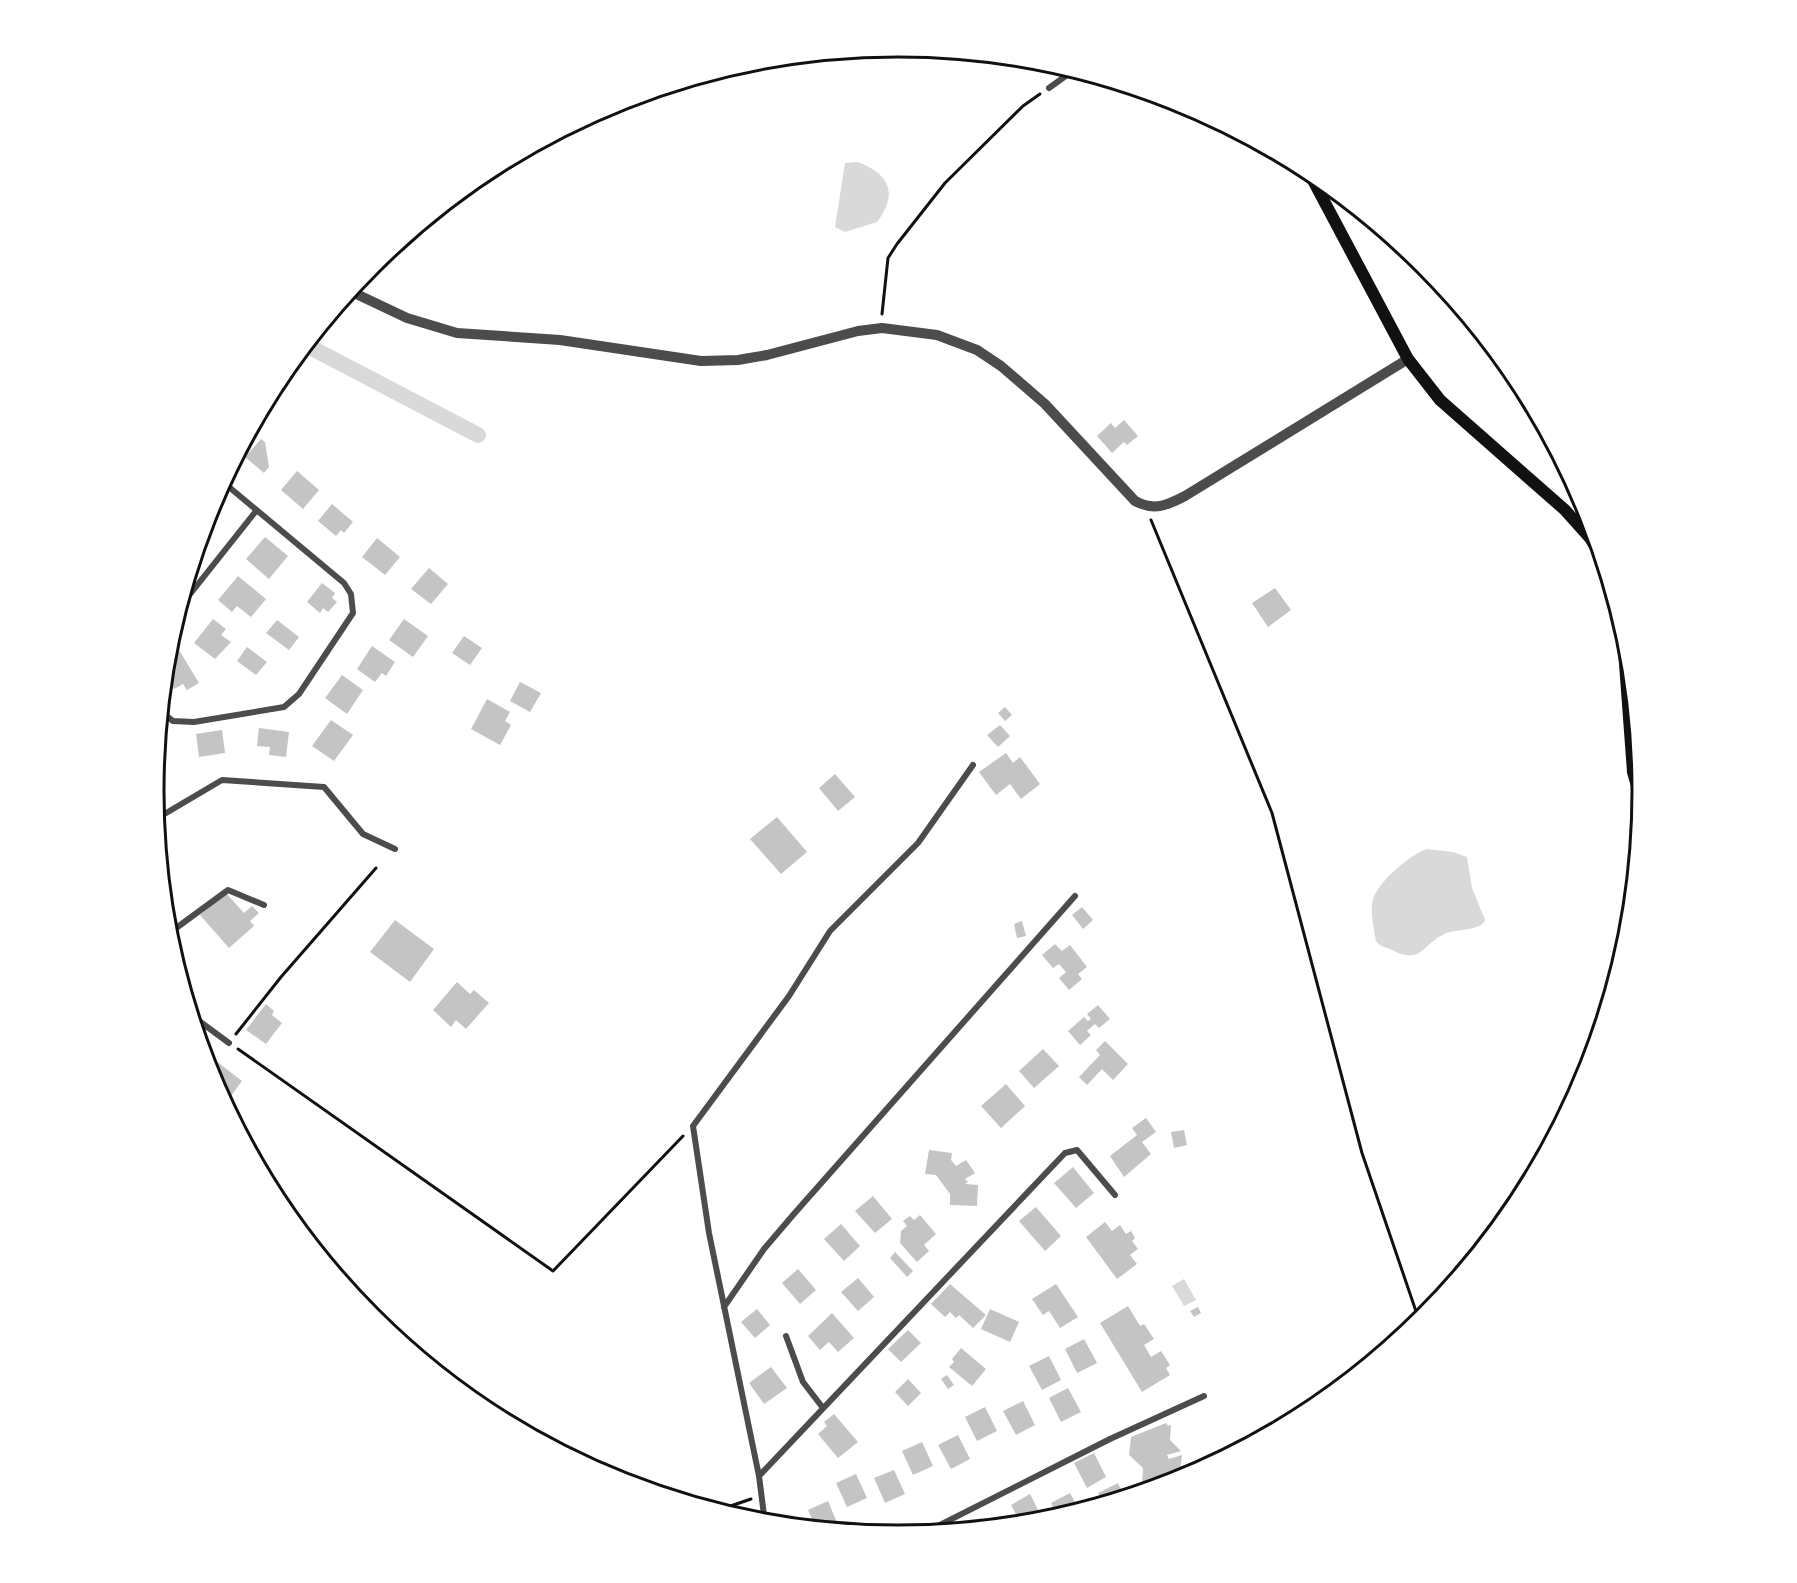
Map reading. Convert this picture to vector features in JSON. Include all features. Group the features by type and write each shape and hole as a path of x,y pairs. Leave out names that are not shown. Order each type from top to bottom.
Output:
{"main road":[{"path":"1317,188 1408,359 1440,400 1565,510 1586,533"}],"street":[{"path":"1049,88 1065,76"},
{"path":"358,295 407,318 457,333 560,340 701,361 738,360 858,331 882,328 937,335 977,350 1001,366 1045,404 1135,501 1146,507 1163,507 1185,496 1408,359"},
{"path":"168,717 173,721 194,722 284,707 299,694 353,613 351,594 344,583 230,488"},
{"path":"192,592 256,510"},
{"path":"764,1513 759,1476 709,1233 693,1126 789,996 830,931 918,843 973,765"},
{"path":"165,814 222,780 324,787 363,834 395,849"},
{"path":"177,928 228,890 264,905"},
{"path":"724,1307 764,1249 793,1215 1075,896"},
{"path":"203,1027 229,1043"},
{"path":"759,1476 1065,1153 1077,1150 1115,1195"},
{"path":"786,1336 803,1382 823,1408"},
{"path":"941,1524 1110,1439 1204,1396"}],"path":[{"path":"882,328 884,283 888,258 897,244 945,183 1023,106 1049,88"},
{"path":"1146,507 1272,813 1362,1153 1416,1312"},
{"path":"376,867 281,977 229,1043 553,1271 693,1126"},
{"path":"730,1506 761,1496"}],"shaded area":[{"path":"857,162 877,172 883,178 889,193 888,202 877,222 845,232 835,227 845,163"},
{"path":"1426,849 1453,852 1467,857 1472,888 1485,920 1479,926 1439,937 1417,954 1403,954 1381,946 1376,941 1372,904 1374,896 1385,880 1402,864"},
{"path":"1184,1279 1196,1300 1184,1306 1172,1286"}],"building":[{"path":"1124,420 1138,436 1127,445 1124,442 1112,453 1097,436 1111,423 1115,428"},
{"path":"261,439 265,442 269,467 264,473 245,457"},
{"path":"297,471 319,490 303,509 281,490"},
{"path":"332,504 353,522 344,533 341,530 336,536 318,521"},
{"path":"265,537 288,556 269,579 246,559"},
{"path":"377,538 400,557 385,575 362,557"},
{"path":"429,568 448,584 431,604 411,589"},
{"path":"238,576 266,599 251,617 237,606 232,612 218,600"},
{"path":"322,583 335,593 332,598 337,602 328,612 323,608 320,613 307,602"},
{"path":"1275,588 1291,610 1268,627 1252,603"},
{"path":"213,619 226,629 221,635 231,642 215,659 194,643"},
{"path":"404,619 428,636 413,657 389,640"},
{"path":"277,620 299,637 289,650 266,633"},
{"path":"464,636 482,648 470,665 452,653"},
{"path":"372,646 395,662 386,676 382,673 375,682 357,669"},
{"path":"247,647 267,662 256,675 237,661"},
{"path":"178,651 199,683 187,690 183,684 174,689 172,685"},
{"path":"342,675 363,690 347,714 325,698"},
{"path":"520,682 541,693 530,712 510,701"},
{"path":"487,699 510,712 505,721 511,725 500,745 471,729"},
{"path":"1005,707 1012,715 1005,721 998,713"},
{"path":"331,720 353,735 334,761 312,746"},
{"path":"1000,725 1010,736 998,747 987,735"},
{"path":"259,728 289,732 286,757 269,755 270,747 257,746"},
{"path":"222,730 225,753 199,757 196,734"},
{"path":"1006,753 1013,763 1020,757 1040,784 1021,799 1010,784 996,795 979,772"},
{"path":"835,774 855,797 838,811 819,788"},
{"path":"777,817 807,852 781,874 750,839"},
{"path":"226,893 244,913 252,906 259,913 250,921 254,926 229,948 200,915"},
{"path":"1082,907 1093,920 1083,929 1072,915"},
{"path":"395,920 434,949 410,982 370,952"},
{"path":"1022,921 1026,936 1017,938 1014,924"},
{"path":"1055,944 1062,951 1070,945 1087,967 1078,974 1082,979 1069,990 1059,978 1066,972 1059,964 1053,968 1042,955"},
{"path":"457,982 470,994 474,990 489,1003 466,1029 456,1020 451,1027 433,1010"},
{"path":"266,1004 274,1011 272,1015 282,1023 266,1044 246,1030"},
{"path":"1098,1005 1110,1019 1099,1028 1095,1024 1087,1031 1091,1035 1080,1045 1068,1031 1084,1017 1088,1021 1091,1019 1087,1014"},
{"path":"1105,1041 1128,1064 1113,1080 1102,1069 1087,1085 1079,1077 1100,1055 1096,1050"},
{"path":"1043,1049 1059,1066 1034,1088 1019,1071"},
{"path":"215,1060 242,1081 231,1096"},
{"path":"1006,1084 1025,1106 1001,1128 981,1106"},
{"path":"1146,1118 1156,1132 1142,1142 1151,1154 1124,1177 1110,1156 1137,1135 1132,1128"},
{"path":"1184,1130 1187,1145 1174,1148 1171,1132"},
{"path":"929,1150 952,1153 951,1160 956,1166 966,1160 975,1173 965,1179 968,1182 965,1184 978,1185 977,1206 950,1205 950,1194 936,1175 925,1174"},
{"path":"1073,1167 1094,1193 1076,1208 1054,1183"},
{"path":"873,1196 892,1219 875,1233 855,1211"},
{"path":"1036,1207 1061,1236 1045,1251 1019,1221"},
{"path":"920,1215 936,1234 924,1245 929,1251 917,1262 900,1243 901,1231 907,1226 903,1221 910,1216 914,1220"},
{"path":"1105,1222 1112,1231 1120,1225 1126,1234 1131,1231 1135,1238 1132,1241 1138,1249 1130,1255 1137,1264 1117,1279 1086,1237"},
{"path":"841,1224 860,1246 844,1261 824,1239"},
{"path":"895,1252 913,1271 907,1277 890,1258"},
{"path":"798,1269 816,1290 800,1304 782,1283"},
{"path":"858,1278 874,1297 858,1311 841,1292"},
{"path":"950,1284 986,1315 973,1328 959,1315 956,1318 950,1312 945,1317 931,1304"},
{"path":"1056,1284 1078,1317 1060,1328 1049,1311 1043,1315 1032,1299"},
{"path":"1128,1306 1140,1326 1144,1324 1154,1339 1144,1345 1151,1357 1161,1351 1170,1365 1166,1368 1170,1375 1142,1392 1100,1323"},
{"path":"1198,1307 1201,1313 1194,1317 1190,1311"},
{"path":"757,1309 770,1325 755,1338 741,1322"},
{"path":"990,1309 1019,1322 1010,1342 981,1329"},
{"path":"832,1313 854,1338 838,1352 829,1342 820,1350 808,1336"},
{"path":"908,1330 921,1343 901,1362 888,1349"},
{"path":"1084,1339 1097,1363 1077,1373 1065,1349"},
{"path":"961,1348 986,1369 972,1386 949,1367"},
{"path":"1049,1356 1061,1380 1042,1390 1029,1366"},
{"path":"771,1367 787,1388 764,1404 749,1383"},
{"path":"947,1375 954,1385 948,1389 941,1379"},
{"path":"908,1379 921,1393 908,1406 895,1392"},
{"path":"1068,1388 1081,1412 1061,1422 1049,1398"},
{"path":"1023,1401 1035,1425 1016,1435 1003,1411"},
{"path":"985,1407 997,1431 977,1441 965,1417"},
{"path":"834,1414 858,1442 838,1458 818,1434 827,1426 824,1422"},
{"path":"1166,1423 1168,1426 1171,1425 1170,1440 1181,1451 1167,1455 1169,1459 1182,1455 1180,1470 1142,1484 1143,1468 1129,1455 1131,1437"},
{"path":"958,1435 970,1459 951,1469 938,1445"},
{"path":"922,1442 933,1466 913,1475 902,1451"},
{"path":"1094,1453 1106,1477 1087,1488 1074,1463"},
{"path":"894,1470 905,1494 885,1503 874,1478"},
{"path":"856,1474 867,1498 847,1507 836,1483"},
{"path":"1118,1483 1122,1491 1100,1498 1098,1493"},
{"path":"1070,1493 1076,1504 1054,1509 1051,1503"},
{"path":"1030,1494 1039,1512 1017,1516 1011,1505"},
{"path":"828,1501 837,1523 813,1521 808,1510"}],"waterway":[{"path":"313,349 478,435"}]}
